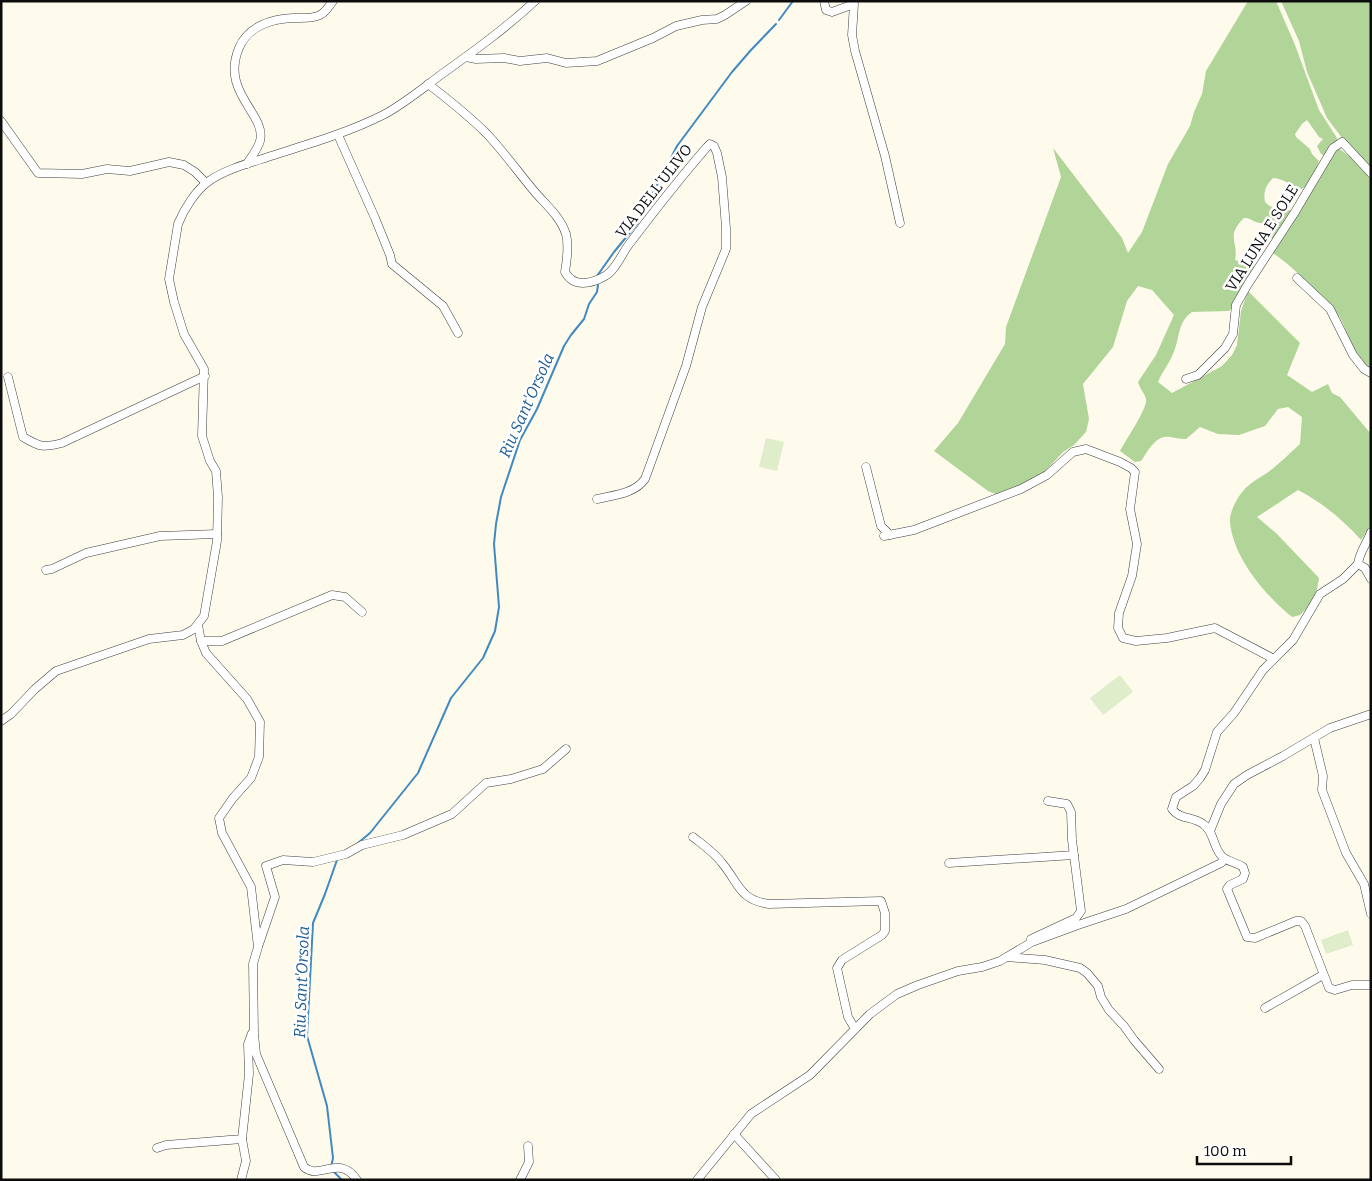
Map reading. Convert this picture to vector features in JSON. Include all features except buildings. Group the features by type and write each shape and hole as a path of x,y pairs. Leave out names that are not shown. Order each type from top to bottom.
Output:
{"street":[{"path":"247,164 260,142 261,135 258,122 238,89 234,68 240,47 251,32 263,24 279,19 309,18 319,15 328,9 333,1"},
{"path":"1,721 56,672 149,639 182,635 194,629 204,616 217,534 218,497 216,471 210,461 202,436 204,369 184,334 169,279 178,224 201,188 220,175 247,164 338,135 400,106 521,15 535,1"},
{"path":"466,57 504,58 520,61 547,58 566,63 597,61 653,38 676,26 716,19 746,1"},
{"path":"824,1 826,10 832,12 854,4 852,34 855,51 885,156 900,222"},
{"name":"VIA DELL'ULIVO","path":"428,84 459,108 487,134 559,220 566,234 568,251 565,272 573,281 582,284 606,276 612,270 629,244 706,147 710,144 714,146 717,153 722,177 726,249 702,307 686,366 645,479 640,486 633,490 597,499"},
{"path":"1,121 38,173 82,174 107,170 130,171 169,162 184,165 195,172 206,183"},
{"path":"338,135 378,225 392,264 443,306 458,333"},
{"name":"VIA LUNA E SOLE","path":"1186,379 1198,375 1225,348 1233,334 1236,305 1333,148 1342,142 1371,172"},
{"path":"1297,278 1330,309 1353,356 1364,369 1371,373"},
{"path":"8,377 23,437 46,447 62,442 205,376"},
{"path":"866,467 881,526 887,536 914,530 1021,490 1047,474 1073,452 1086,449 1120,462 1135,472 1130,509 1137,544 1132,576 1119,613 1118,628 1123,638 1136,641 1167,638 1215,628 1274,659"},
{"path":"1210,831 1200,822 1180,816 1172,809 1176,797 1193,786 1200,778 1217,732 1234,713 1262,670 1293,640 1320,594 1343,579 1358,564 1359,555 1364,549 1371,532"},
{"path":"46,570 52,569 86,552 160,536 217,534"},
{"path":"1358,564 1364,568 1371,579"},
{"path":"201,641 222,642 332,595 346,597 362,612"},
{"path":"198,625 201,641 206,653 247,698 260,722 259,757 251,778 233,798 219,818 222,833 251,887 258,947"},
{"path":"1371,714 1330,728 1234,784 1221,804 1210,831 1220,856 1241,865 1245,870 1243,879 1230,885 1227,889 1246,935 1254,938 1296,921 1303,922 1327,985 1332,989 1352,985 1371,985"},
{"path":"1314,738 1323,776 1322,790 1346,853 1364,884 1371,914"},
{"path":"357,1180 349,1170 338,1167 316,1171 306,1170 300,1163 256,1054 253,964 275,896 266,866 283,860 313,862 346,854 362,844 403,834 452,814 486,783 511,779 543,769 566,749"},
{"path":"1003,959 1002,955 1040,934 1076,918 1081,912 1071,812 1069,806 1063,802 1048,801"},
{"path":"694,837 722,862 738,889 758,903 881,901 885,913 885,931 882,935 842,960 837,968 848,1017 855,1029"},
{"path":"949,863 1074,855"},
{"path":"697,1180 751,1114 810,1075 855,1029 897,994 958,971 982,968 1003,959 1032,942 1130,907 1221,863 1224,859"},
{"path":"1003,959 1045,960 1080,968 1098,986 1100,997 1109,1010 1159,1069"},
{"path":"1266,1008 1323,975"},
{"path":"241,1180 246,1161 242,1139 249,1074 248,1044 254,1028"},
{"path":"734,1134 776,1180"},
{"path":"157,1148 166,1145 242,1139"},
{"path":"520,1180 529,1162 528,1146"}],"green space":[{"path":"1248,1 1276,1 1295,45 1319,110 1337,138 1337,142 1325,156 1321,154 1317,146 1323,139 1319,137 1307,120 1302,124 1295,134 1296,137 1310,149 1319,161 1312,179 1298,191 1280,179 1273,178 1269,183 1265,192 1265,202 1275,208 1292,211 1275,241 1271,237 1273,225 1258,223 1244,218 1238,224 1234,235 1235,260 1252,265 1255,268 1254,272 1229,311 1192,312 1187,316 1181,326 1173,354 1158,382 1172,393 1222,366 1232,355 1237,345 1241,311 1248,291 1300,343 1287,375 1312,392 1328,384 1332,393 1340,397 1371,434 1371,525 1361,540 1332,512 1298,490 1257,517 1276,533 1319,578 1315,600 1300,615 1292,617 1252,575 1237,549 1232,536 1230,518 1236,502 1246,488 1271,470 1300,444 1302,417 1288,407 1278,409 1265,426 1239,435 1218,434 1200,427 1186,439 1161,438 1153,444 1141,461 1135,462 1120,451 1146,403 1138,382 1156,355 1174,315 1152,290 1138,286 1127,301 1113,347 1083,384 1089,419 1086,432 1074,445 1063,452 1037,480 1003,497 988,491 934,451 958,423 1005,344 1006,327 1061,177 1053,148 1122,238 1128,253 1142,232 1168,164 1190,126 1202,94 1206,71"},
{"path":"1281,1 1371,1 1371,169 1348,146 1327,118 1307,72 1299,41"},
{"path":"1338,148 1352,158 1371,177 1371,369 1355,352 1339,316 1291,267 1271,252"},
{"path":"766,438 784,442 777,471 759,467"},
{"path":"1120,675 1133,692 1103,715 1090,698"},
{"path":"1348,930 1353,945 1326,954 1321,940"}],"waterway":[{"name":"Riu Sant'Orsola","path":"779,20 793,1"},
{"name":"Riu Sant'Orsola","path":"597,276 637,224 677,146 732,72 776,24"},
{"name":"Riu Sant'Orsola","path":"358,843 370,833 418,773 451,698 483,658 495,631 499,607 494,544 501,497 520,440 537,409 564,346 584,319 589,304 597,292 598,285"},
{"name":"Riu Sant'Orsola","path":"331,1167 333,1158 327,1106 307,1036 313,923 337,860"},
{"name":"Riu Sant'Orsola","path":"332,1170 342,1180"}]}
